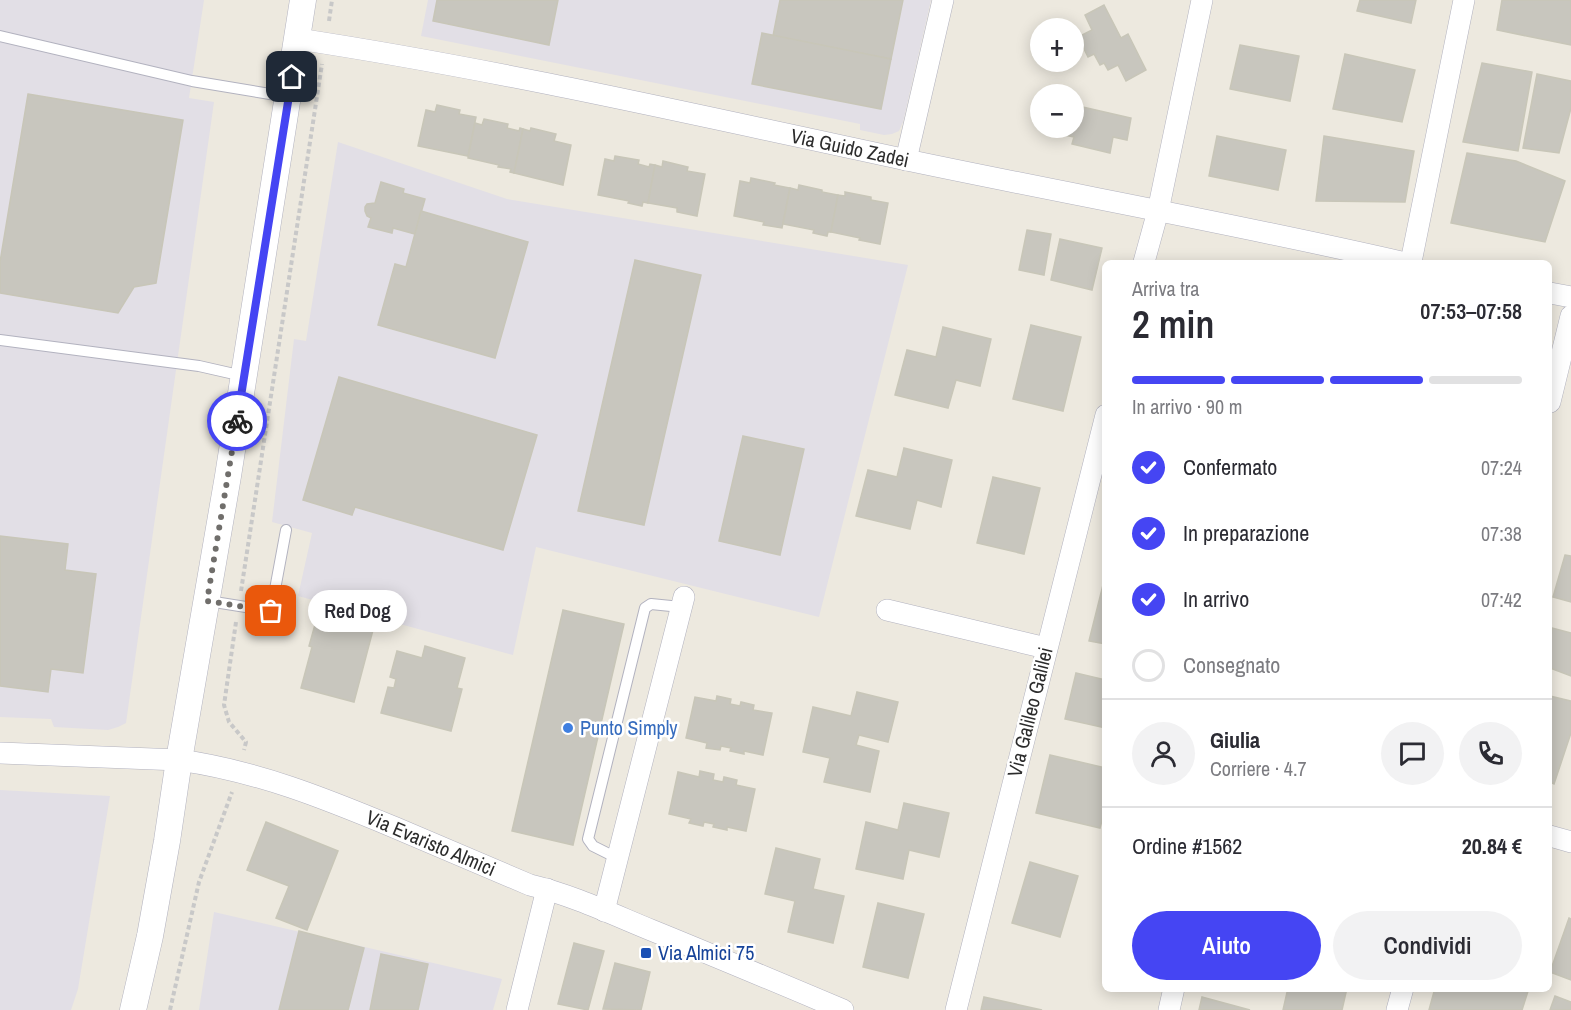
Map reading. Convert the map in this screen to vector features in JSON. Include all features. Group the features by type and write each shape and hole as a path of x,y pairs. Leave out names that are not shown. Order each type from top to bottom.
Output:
{"street":[{"path":"133,1010 154,915 167,840 244,376 303,0"},
{"path":"906,160 943,0"},
{"path":"1145,260 1158,211 1202,0"},
{"path":"1411,260 1464,0"},
{"name":"Via Guido Zadei","path":"298,39 395,53 569,87 906,160 1158,211 1357,258 1379,260"},
{"path":"1552,293 1571,297"},
{"path":"1552,394 1571,316"},
{"name":"Via Galileo Galilei","path":"956,1010 1102,431"},
{"path":"604,911 682,602"},
{"path":"887,610 1046,648"},
{"name":"Via Evaristo Almici","path":"0,753 179,760 206,764 277,782 326,799 530,885 547,889 604,911 843,1010"},
{"path":"1552,837 1571,842"},
{"path":"517,1010 547,889"},
{"path":"1169,1010 1173,992"},
{"path":"1397,1010 1402,992"}],"lane":[{"path":"0,36 192,81 289,97"},
{"path":"0,340 200,366 244,376"},
{"path":"207,601 271,611 286,530"},
{"path":"617,858 593,846 588,839 645,608 651,604 682,602"}],"path":[{"path":"170,1010 200,882 240,772 246,742 229,722 224,705 332,0"}],"shaded area":[{"path":"0,0 204,0 189,98 214,102 126,723 108,730 54,727 51,719 0,717"},
{"path":"428,0 931,0 903,122 899,131 884,135 860,130 860,124 421,36"},
{"path":"338,142 507,199 908,265 819,617 536,547 513,655 298,596 312,533 272,522 294,339 306,341"},
{"path":"0,790 110,796 78,989 71,1010 0,1010"},
{"path":"214,912 502,979 493,1010 199,1010"}],"building":[{"path":"437,0 558,0 549,45 433,21"},
{"path":"780,0 903,0 891,59 773,36"},
{"path":"1360,0 1416,0 1411,23 1357,11"},
{"path":"1502,0 1571,0 1571,45 1497,30"},
{"path":"1104,5 1121,38 1128,34 1146,70 1126,81 1118,65 1108,70 1104,63 1100,65 1094,54 1088,57 1084,49 1084,34 1092,30 1085,15"},
{"path":"762,33 891,59 881,109 752,84"},
{"path":"1240,45 1299,56 1290,101 1230,89"},
{"path":"1345,54 1415,70 1402,122 1333,109"},
{"path":"1482,63 1532,72 1518,151 1463,142"},
{"path":"1537,74 1571,81 1571,108 1559,153 1523,148"},
{"path":"28,94 183,120 156,283 134,287 118,313 0,293 0,262"},
{"path":"437,105 460,110 459,114 476,117 468,156 418,146 426,110 435,112"},
{"path":"1084,107 1131,118 1127,140 1113,137 1110,153 1072,144 1074,138 1084,138"},
{"path":"484,119 508,124 507,128 519,131 520,128 523,129 514,173 510,172 511,169 498,167 499,165 468,158 475,123 482,125"},
{"path":"531,128 556,134 554,141 571,145 563,185 514,173 523,129 530,131"},
{"path":"1217,136 1286,150 1278,190 1209,176"},
{"path":"1324,136 1414,151 1405,202 1316,201"},
{"path":"1467,153 1516,161 1565,181 1545,242 1451,223"},
{"path":"615,156 639,160 638,164 649,167 650,164 655,165 648,203 643,202 642,206 598,195 605,159 614,161"},
{"path":"663,161 688,167 687,171 705,174 697,216 677,212 677,208 648,203 655,165 662,167"},
{"path":"751,178 790,188 782,228 734,216 740,181 750,183"},
{"path":"381,182 404,189 403,193 425,199 415,234 393,228 392,233 368,227 371,218 367,216 365,207 367,204 375,203"},
{"path":"799,185 838,195 831,232 828,232 827,236 813,233 814,230 783,224 790,188 798,190"},
{"path":"845,192 888,203 880,244 831,232 838,195 845,196"},
{"path":"421,211 528,242 495,358 378,325 395,264 406,267"},
{"path":"1027,230 1051,234 1044,275 1019,270"},
{"path":"1060,239 1102,248 1092,290 1051,280"},
{"path":"635,260 701,275 644,525 578,511"},
{"path":"1031,325 1081,337 1063,411 1013,399"},
{"path":"943,327 991,339 980,386 956,380 948,408 895,395 907,350 936,357"},
{"path":"339,377 537,435 503,550 355,507 352,515 303,500"},
{"path":"743,436 804,449 780,555 719,541"},
{"path":"904,448 952,460 941,507 917,500 910,529 856,516 868,470 897,477"},
{"path":"993,477 1040,488 1024,554 977,543"},
{"path":"0,536 68,544 65,570 96,574 83,673 51,669 48,692 0,686"},
{"path":"1565,555 1571,556 1571,602 1553,597"},
{"path":"1102,589 1102,643 1089,641"},
{"name":"Punto Simply","path":"563,610 624,624 573,845 512,831"},
{"path":"318,614 373,630 354,702 301,688"},
{"path":"1552,628 1571,633 1571,676 1552,669"},
{"path":"425,646 465,658 457,688 462,689 451,731 381,713 388,687 394,688 396,679 390,677 397,651 422,658"},
{"path":"1076,673 1102,679 1102,727 1065,719"},
{"path":"857,692 898,702 888,742 859,735 856,745 879,751 870,792 824,782 830,758 803,752 813,707 851,716"},
{"path":"717,696 731,699 730,704 740,706 741,702 754,705 753,710 772,713 763,755 730,751 731,748 721,746 720,750 706,748 707,743 686,738 695,697 716,701"},
{"path":"1552,696 1571,701 1571,733 1554,784 1552,783"},
{"path":"1050,755 1102,767 1100,828 1036,813"},
{"path":"700,771 714,774 713,780 723,782 724,777 737,780 736,785 755,789 746,831 713,827 714,824 704,822 703,826 689,823 691,819 669,814 678,772 699,777"},
{"path":"904,803 949,813 939,857 909,850 903,879 856,869 866,822 898,830"},
{"path":"266,822 338,851 307,930 276,918 289,886 247,870"},
{"path":"776,848 820,859 813,889 844,896 833,943 788,932 795,901 765,894"},
{"path":"1030,862 1078,876 1060,937 1012,923"},
{"path":"878,903 924,914 908,978 863,967"},
{"path":"1569,918 1571,919 1571,980 1552,973 1552,966"},
{"path":"299,931 364,948 348,1010 279,1010"},
{"path":"574,943 604,951 588,1010 558,1004"},
{"path":"381,954 428,964 418,1010 370,1010"},
{"path":"615,963 650,972 641,1010 603,1009"},
{"path":"1287,992 1346,992 1342,1010 1283,1010"},
{"path":"1434,992 1528,992 1522,1010 1429,1010"},
{"path":"1555,996 1571,1002 1571,1010 1550,1010"},
{"path":"984,997 1042,1010 981,1010"},
{"path":"1202,997 1250,1010 1199,1010"}],"way so far":[{"path":"237,421 207,601 271,611"}],"place":[{"name":"Red Dog","path":"271,611"},
{"name":"Punto Simply","path":"568,728"},
{"name":"Via Almici 75","path":"646,953"}],"route":[{"path":"237,421 292,77"}]}
